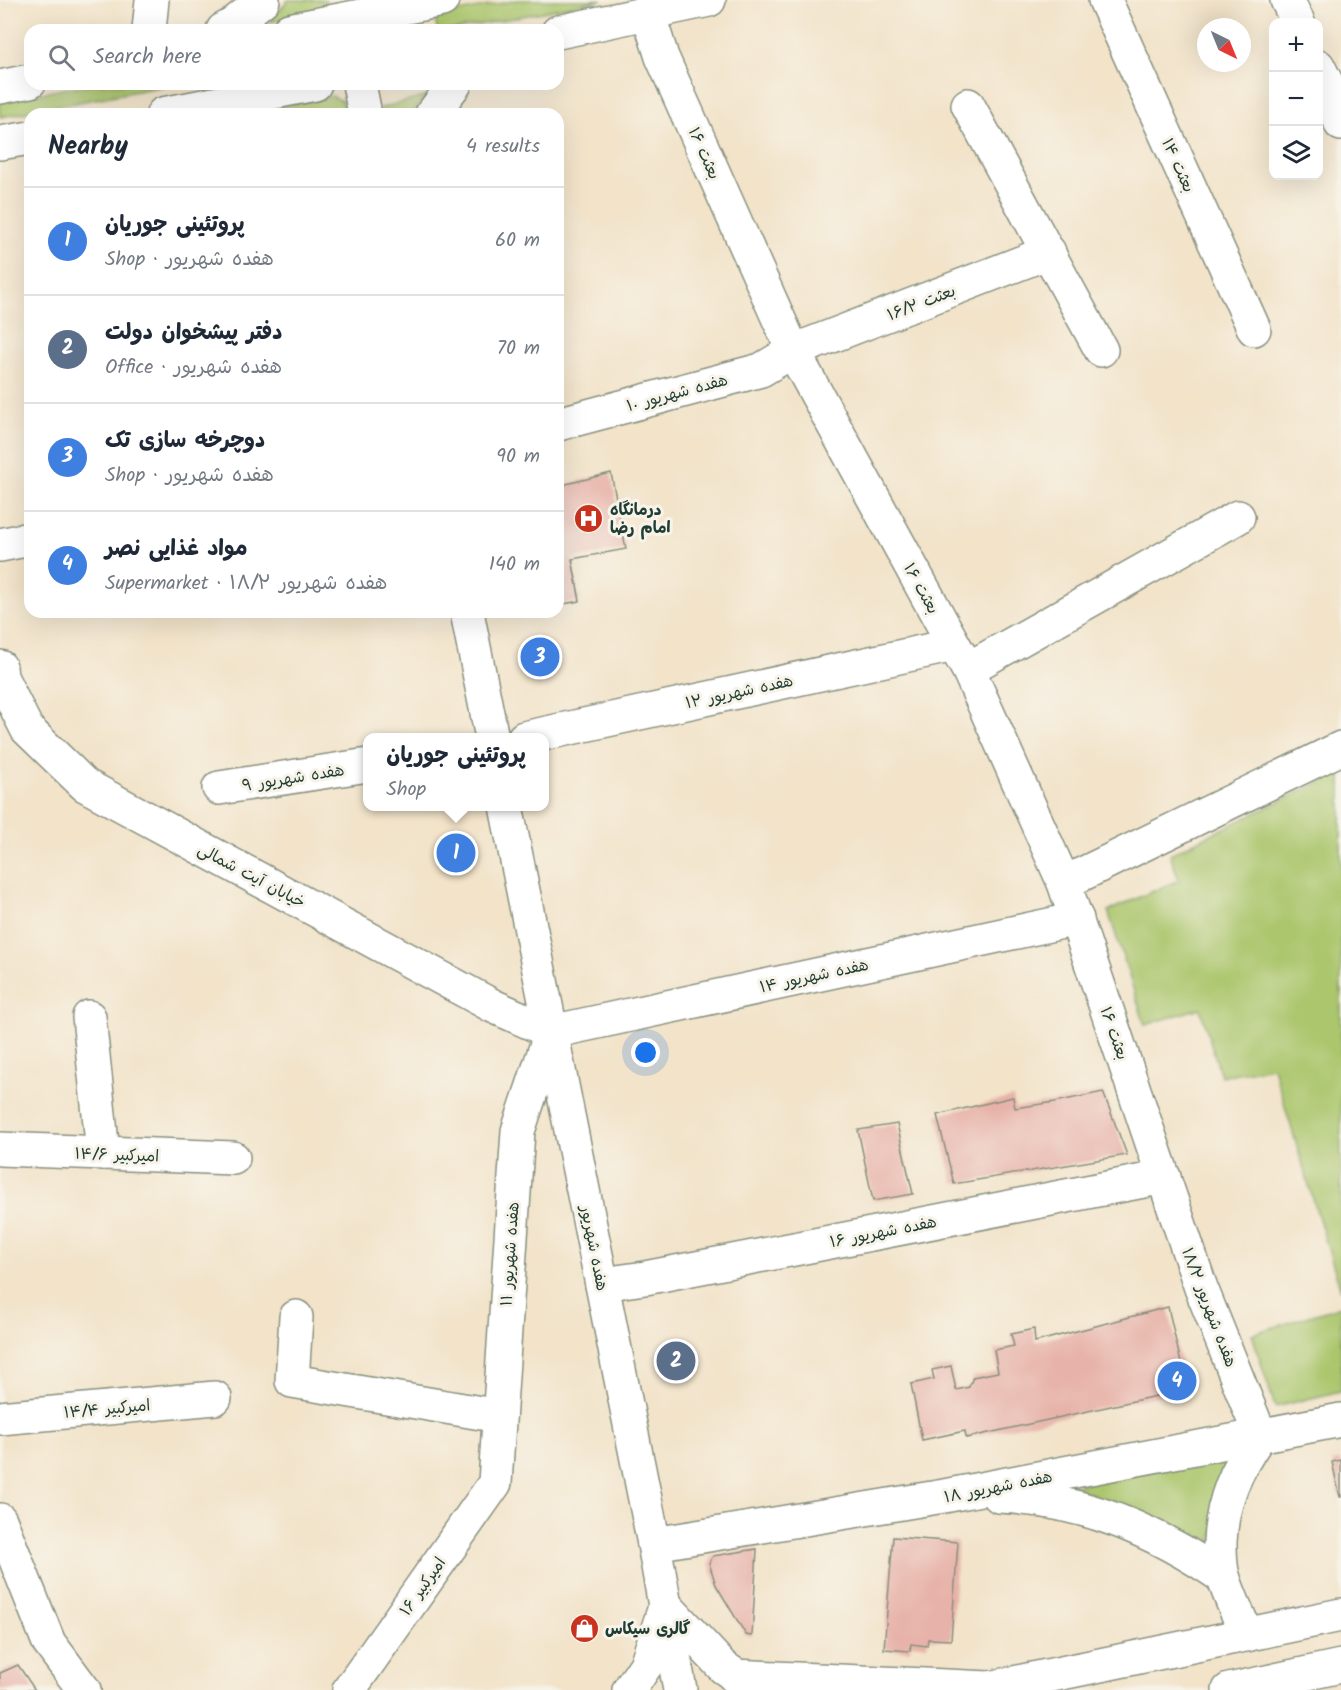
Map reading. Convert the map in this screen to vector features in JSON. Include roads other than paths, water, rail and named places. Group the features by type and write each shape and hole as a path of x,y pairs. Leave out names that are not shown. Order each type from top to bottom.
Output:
{"street":[{"path":"150,24 152,0"},
{"path":"233,24 263,0"},
{"path":"316,24 442,0"},
{"path":"564,31 709,0"},
{"name":"بعثت ۱۴","path":"1105,0 1254,329"},
{"path":"1287,0 1296,18"},
{"name":"بعثت ۱۶","path":"648,12 662,57 793,351 961,657 1064,883 1164,1177"},
{"path":"1321,72 1331,92 1341,124"},
{"path":"0,87 24,82"},
{"path":"181,102 244,107 296,90"},
{"path":"360,90 364,108"},
{"path":"437,108 450,90"},
{"path":"968,105 1101,350"},
{"path":"0,143 24,139"},
{"name":"بعثت ۱۶/۲","path":"793,351 1049,252"},
{"name":"هفده شهریور ۱۰","path":"564,422 761,370 793,351"},
{"name":"هفده شهریور ۱۲","path":"549,733 961,657 1238,517"},
{"path":"0,545 24,540"},
{"path":"468,618 491,733"},
{"name":"خیابان آیت شمالی","path":"0,674 27,729 85,785 493,1006 551,1032"},
{"path":"1064,883 1341,748"},
{"name":"هفده شهریور ۹","path":"219,788 363,766"},
{"name":"هفده شهریور","path":"507,811 654,1544 681,1690"},
{"name":"هفده شهریور ۱۴","path":"551,1032 1077,919"},
{"path":"89,1017 103,1153"},
{"name":"هفده شهریور ۱۱","path":"495,1483 518,1131 551,1032"},
{"name":"امیرکبیر ۱۴/۶","path":"0,1149 233,1158"},
{"name":"هفده شهریور ۱۶","path":"602,1284 645,1278 1164,1177"},
{"name":"هفده شهریور ۱۸/۲","path":"1164,1177 1201,1288 1260,1435"},
{"path":"296,1317 292,1381 500,1416"},
{"name":"امیرکبیر ۱۴/۴","path":"0,1418 214,1398"},
{"name":"هفده شهریور ۱۸","path":"654,1544 944,1496 1341,1420"},
{"path":"1247,1635 1223,1577 1220,1552 1221,1527 1234,1478 1245,1456 1260,1435"},
{"name":"امیرکبیر ۱۶","path":"349,1690 495,1483"},
{"path":"944,1496 1018,1497 1054,1502 1090,1511 1160,1538 1223,1577"},
{"path":"0,1520 49,1643 84,1690"},
{"path":"629,1690 646,1665 665,1605 723,1668 746,1683 985,1689 1341,1616"},
{"path":"1236,1689 1341,1666"}],"place":[{"name":"درمانگاه امام رضا","path":"589,518"},
{"name":"دوچرخه سازی تک","path":"540,657"},
{"name":"پروتئینی جوریان","path":"456,853"},
{"name":"دفتر پیشخوان دولت","path":"676,1361"},
{"name":"مواد غذایی نصر","path":"1177,1381"},
{"name":"گالری سیکاس","path":"584,1628"}]}
